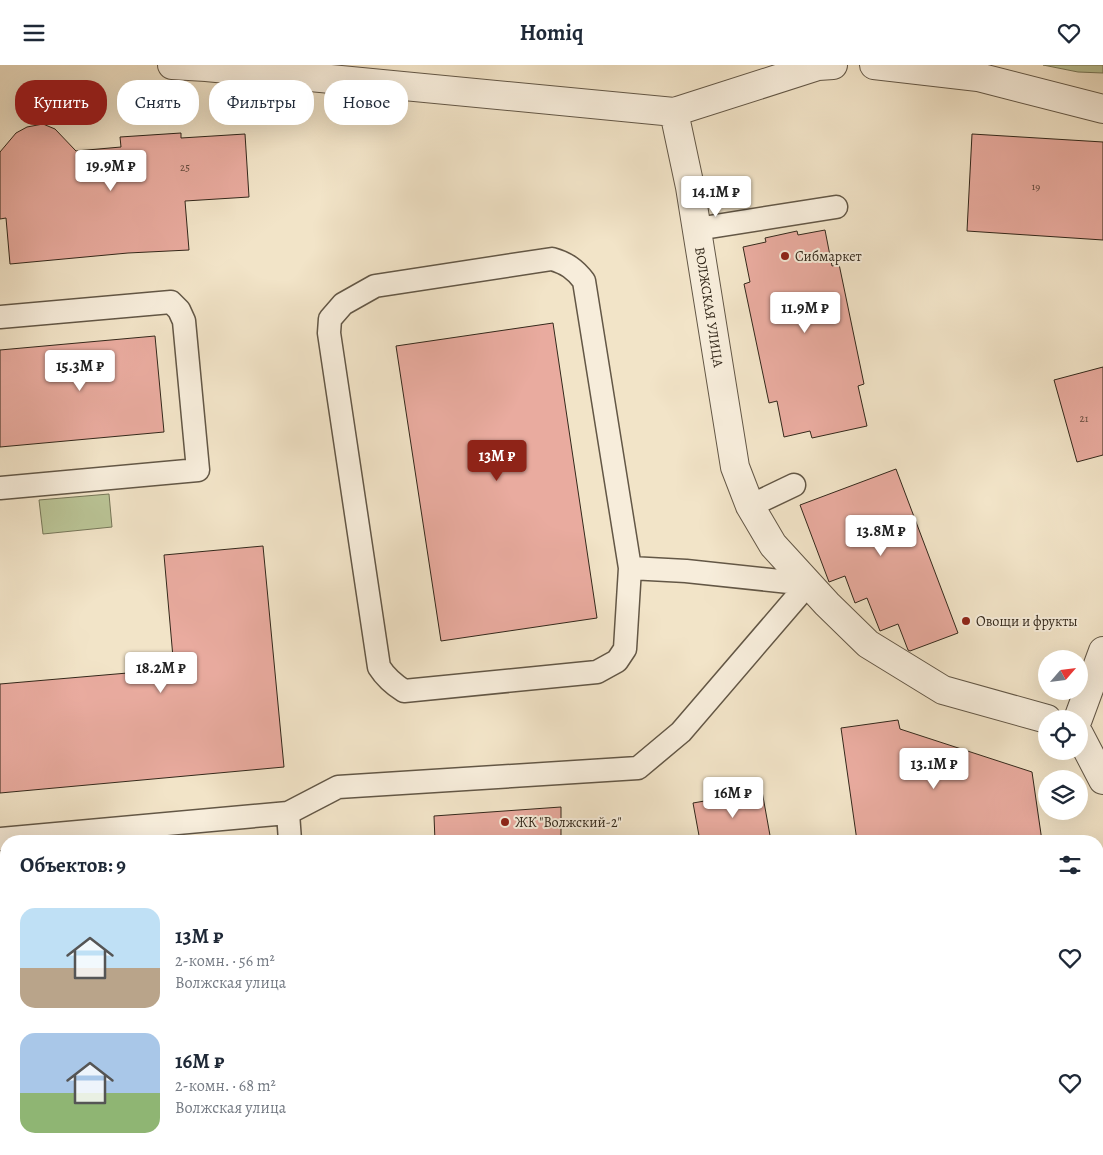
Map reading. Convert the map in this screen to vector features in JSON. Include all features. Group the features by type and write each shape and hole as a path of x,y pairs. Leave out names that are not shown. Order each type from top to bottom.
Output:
{"street":[{"path":"172,65 216,67 674,112 818,66 833,65"},
{"path":"874,65 978,77 1103,109"},
{"name":"ВОЛЖСКАЯ УЛИЦА","path":"674,112 697,229 736,467 750,506 774,545 808,584 868,644 943,690 1038,716"},
{"path":"1081,710 1103,651"},
{"path":"1088,751 1103,780"}],"lane":[{"path":"697,229 836,207"},
{"path":"552,259 563,262 576,271 584,281 630,568 625,649 617,661 607,668 596,672 404,691 390,681 379,667 329,333 330,319 343,304 375,287 552,259"},
{"path":"0,317 171,303 178,310 184,321 198,470 0,488"},
{"path":"750,506 794,485"},
{"path":"630,568 686,571 808,584"},
{"path":"44,835 288,813 338,787 638,767 681,733 808,584"},
{"path":"288,813 290,835"}],"green space":[{"path":"1043,65 1103,65 1103,73 1078,72"},
{"path":"109,494 112,527 43,534 39,500"}],"building":[{"path":"45,125 55,129 76,151 121,147 120,137 181,133 181,138 245,134 249,197 185,201 189,250 128,253 10,264 6,218 0,219 0,152 16,133 27,127"},
{"path":"972,134 1103,142 1103,240 967,231"},
{"path":"825,230 832,266 839,264 864,384 858,386 867,426 812,438 810,431 784,437 777,401 769,403 744,284 750,282 743,247 766,242 765,238 797,231 798,235"},
{"path":"553,323 597,618 441,641 396,346"},
{"path":"155,336 164,432 0,447 0,350"},
{"path":"1103,367 1103,455 1077,462 1054,380"},
{"path":"896,469 958,633 910,651 898,624 880,631 867,598 855,603 845,576 829,582 800,505"},
{"path":"263,546 284,767 0,793 0,684 174,669 164,555"},
{"path":"898,720 900,729 1032,772 1041,835 856,835 841,728"},
{"path":"762,791 770,835 699,835 693,803"},
{"path":"561,807 561,835 435,835 434,816"}],"place":[{"name":"Сибмаркет","path":"785,256"},
{"name":"Овощи и фрукты","path":"966,621"},
{"name":"ЖК \"Волжский-2\"","path":"505,822"}]}
